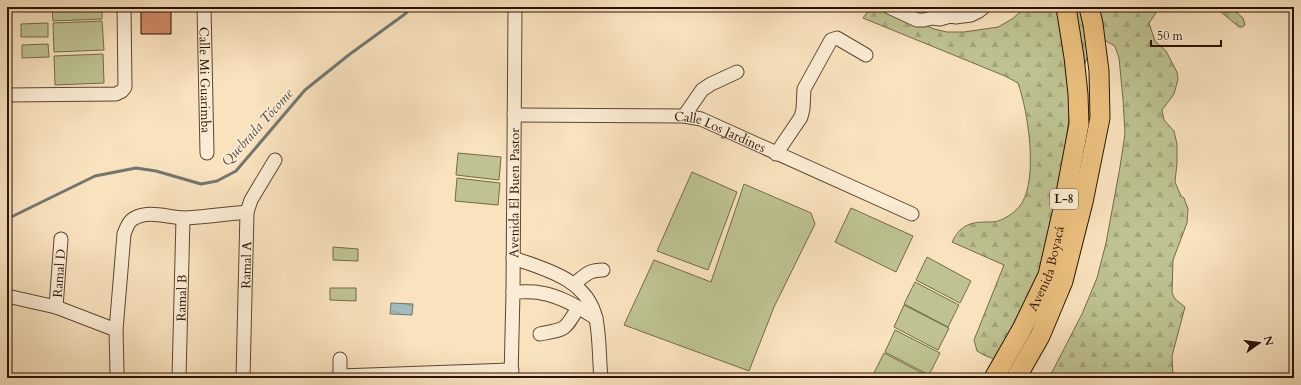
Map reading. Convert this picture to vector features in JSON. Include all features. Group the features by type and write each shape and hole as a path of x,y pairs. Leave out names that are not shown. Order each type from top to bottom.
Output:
{"highway":[{"name":"Avenida Boyacá","path":"994,378 1022,329 1048,275 1079,124 1078,86 1066,7"},
{"name":"Avenida Boyacá","path":"1016,378 1040,336 1063,281 1083,202 1099,125 1099,71 1093,24 1089,7"}],"street":[{"path":"7,95 116,94 122,92 125,87 124,7"},
{"name":"Calle Mi Guarimba","path":"204,7 207,153"},
{"name":"Avenida El Buen Pastor","path":"511,374 515,7"},
{"path":"889,7 916,20 924,20 932,12 940,19 950,12 960,17 971,15 984,7"},
{"path":"776,154 801,118 804,89 831,40 837,38 866,55"},
{"path":"684,116 702,90 736,72"},
{"name":"Calle Los Jardines","path":"514,115 684,116 701,119 912,214"},
{"name":"Ramal A","path":"243,378 247,212 251,200 275,160"},
{"path":"117,372 116,330 124,234 126,226 132,219 144,214 162,214 183,218 247,212"},
{"name":"Ramal B","path":"179,378 183,218"},
{"name":"Ramal D","path":"56,307 61,239"},
{"path":"513,258 550,271 574,284 588,299 596,318 601,378"},
{"path":"574,284 594,270 604,270"},
{"path":"513,292 542,293 559,298 596,318"},
{"path":"7,296 56,307 116,330"},
{"path":"540,334 562,330 567,326 578,308"},
{"path":"340,359 340,377 511,374"}],"green space":[{"path":"52,7 102,7 102,19 53,21"},
{"path":"871,7 886,7 934,29 947,32 964,32 998,27 1012,19 1026,7 1156,7 1156,13 1149,23 1155,41 1166,51 1177,72 1178,79 1174,94 1162,110 1164,120 1174,131 1177,144 1175,182 1188,209 1187,223 1173,260 1172,293 1175,299 1185,307 1172,356 1173,378 1049,378 1082,314 1097,278 1106,243 1125,134 1119,58 1115,46 1106,41 1097,45 1089,53 1079,78 1070,112 1066,143 1067,219 996,360 977,351 974,340 1004,265 952,242 958,232 970,224 994,222 1008,216 1020,206 1027,191 1030,177 1030,143 1022,95 1018,83 1005,76 863,18"},
{"path":"1215,7 1230,7 1243,18 1245,25 1239,27"},
{"path":"102,21 104,50 54,52 53,23"},
{"path":"48,23 48,37 21,37 21,24"},
{"path":"48,44 49,57 22,58 22,45"},
{"path":"103,54 104,83 55,85 54,56"},
{"path":"458,153 501,157 499,180 456,175"},
{"path":"692,172 737,192 708,270 657,251"},
{"path":"457,178 500,183 498,205 455,201"},
{"path":"744,184 811,213 815,224 774,307 749,371 624,325 654,260 711,282"},
{"path":"851,208 913,236 896,272 835,242"},
{"path":"333,247 358,249 358,261 333,260"},
{"path":"927,257 971,281 960,303 916,280"},
{"path":"915,282 959,305 948,327 904,304"},
{"path":"330,288 356,288 356,301 330,300"},
{"path":"904,305 949,328 938,350 894,327"},
{"path":"895,330 940,353 929,375 885,352"},
{"path":"884,353 928,376 928,378 879,378 873,375"}],"water":[{"path":"391,303 413,304 412,315 390,314"}],"building":[{"path":"141,7 171,7 171,34 141,34"}],"waterway":[{"name":"Quebrada Tócome","path":"7,219 95,176 136,168 156,171 201,184 217,181 236,171 305,90 350,54 405,14 412,7"}]}
